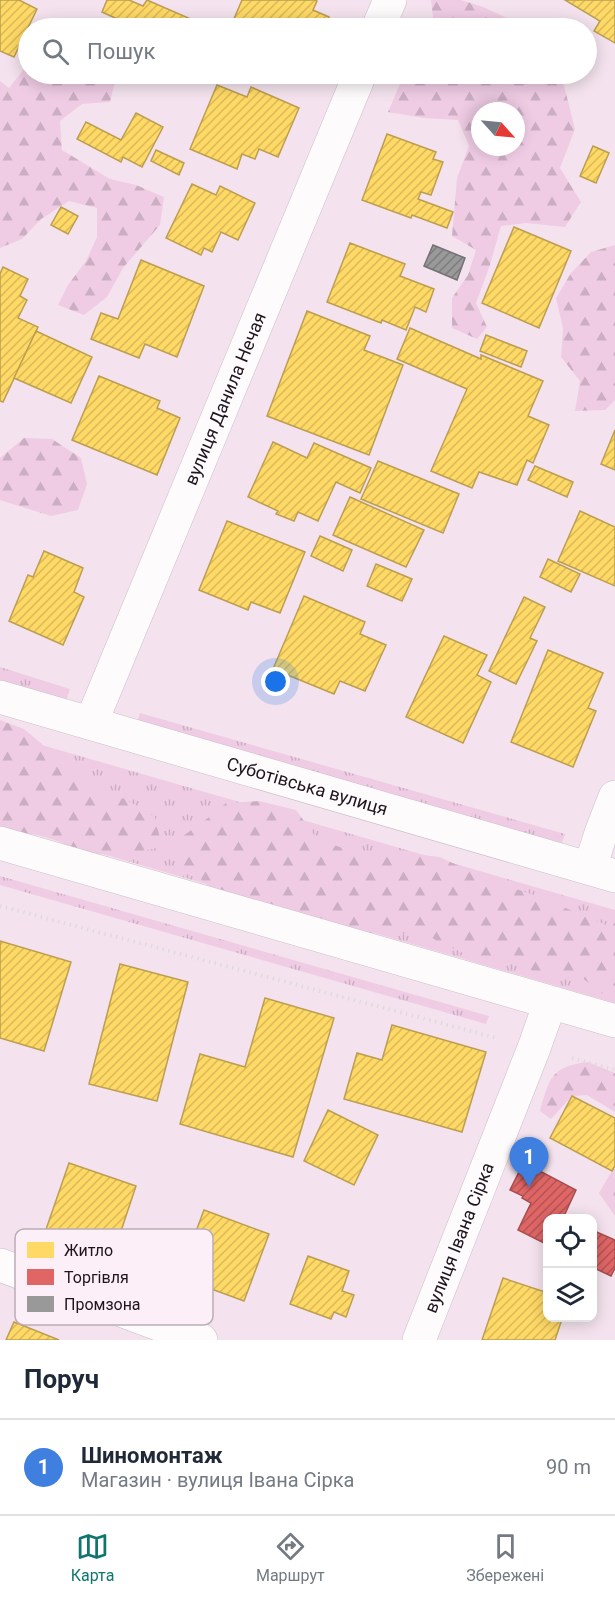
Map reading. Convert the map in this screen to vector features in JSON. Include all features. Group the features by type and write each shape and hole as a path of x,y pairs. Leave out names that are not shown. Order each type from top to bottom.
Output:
{"street":[{"path":"382,18 390,0"},
{"name":"вулиця Данила Нечая","path":"91,723 356,84"},
{"name":"Суботівська вулиця","path":"0,697 603,872"},
{"path":"603,872 601,833 615,797"},
{"path":"0,843 615,1021"},
{"name":"вулиця Івана Сірка","path":"419,1340 550,1003"},
{"path":"0,1265 15,1271"},
{"path":"161,1325 201,1340"}],"path":[{"path":"0,906 504,1040"},
{"path":"571,1058 615,1070"}],"green space":[{"path":"431,0 461,0 507,18 433,18"},
{"path":"18,77 18,84 114,84 110,102 82,104 60,121 62,150 110,179 136,185 164,197 160,225 123,268 107,297 84,315 58,305 68,285 86,261 97,237 97,208 69,201 41,219 22,239 0,248 0,81 9,88"},
{"path":"400,84 564,84 575,129 560,168 581,202 565,227 526,223 501,226 476,303 487,327 477,339 452,328 452,298 468,275 476,250 452,236 457,178 469,146 458,120 424,118 388,112"},
{"path":"615,245 615,400 605,410 575,411 580,381 561,357 563,328 556,298 571,273 591,252"},
{"path":"24,438 52,439 81,458 87,484 78,510 51,516 0,500 0,458"},
{"path":"0,667 70,689 65,705 0,685"},
{"path":"140,713 565,834 561,846 136,725"},
{"path":"0,720 24,729 89,788 125,799 155,817 162,847 137,852 90,855 46,836 2,830 0,828"},
{"path":"0,733 615,910 615,1003 0,824"},
{"path":"259,801 296,810 317,839 351,851 396,852 440,857 484,878 537,896 606,925 615,923 615,1003 581,977 541,974 508,961 465,954 430,937 384,931 351,937 216,894 202,880 176,865 180,838 226,803"},
{"path":"0,876 489,1016 486,1024 0,885"},
{"path":"588,1062 615,1073 615,1112 587,1095 572,1096 551,1119 540,1111 549,1082 554,1076 566,1067"},
{"path":"615,1169 615,1216 599,1193"}],"building: Житло":[{"path":"0,0 19,0 37,9 33,18 18,18 18,49 14,57 0,51"},
{"path":"107,0 129,0 143,6 147,0 189,18 115,18 102,12"},
{"path":"242,0 315,0 317,1 313,10 329,17 329,18 234,18"},
{"path":"565,0 615,0 615,43 597,33 600,21"},
{"path":"217,85 247,97 251,87 299,108 278,157 259,149 255,159 242,154 237,169 190,149"},
{"path":"136,113 163,127 142,167 123,157 121,162 77,139 86,122 121,140"},
{"path":"387,134 436,152 433,159 443,162 431,195 421,192 418,199 453,212 447,228 362,200"},
{"path":"593,146 609,153 596,183 580,176"},
{"path":"156,150 184,163 179,175 151,161"},
{"path":"192,184 216,195 220,186 255,203 238,240 221,232 212,252 204,248 201,255 166,238"},
{"path":"61,207 78,216 68,234 51,225"},
{"path":"514,227 571,251 539,328 482,303"},
{"path":"350,243 405,264 400,276 434,289 426,312 415,307 406,330 327,302"},
{"path":"141,260 204,286 177,357 145,344 139,358 91,339 101,313 118,319"},
{"path":"3,267 28,279 20,296 27,300 18,318 38,327 3,402 0,401 0,274"},
{"path":"307,311 370,336 364,350 403,365 369,455 267,416"},
{"path":"410,328 481,359 481,355 543,381 528,416 549,425 533,463 527,460 517,485 479,472 472,488 431,471 467,389 397,359"},
{"path":"36,331 92,357 71,403 14,378"},
{"path":"486,335 527,351 521,367 480,351"},
{"path":"99,376 160,401 157,408 180,418 157,475 72,440"},
{"path":"615,430 615,470 601,464"},
{"path":"273,442 307,458 314,443 371,468 360,493 336,482 318,521 298,512 294,521 276,514 278,511 248,497"},
{"path":"378,461 459,494 443,533 361,499"},
{"path":"535,466 573,482 567,497 528,480"},
{"path":"350,497 424,530 406,567 333,535"},
{"path":"580,511 615,527 615,586 558,561"},
{"path":"227,521 305,552 280,613 251,602 248,610 199,590"},
{"path":"320,536 352,550 343,571 311,556"},
{"path":"44,551 83,568 74,592 84,597 63,645 9,621 28,575 33,577"},
{"path":"548,559 580,574 571,592 540,577"},
{"path":"376,564 412,579 402,601 367,586"},
{"path":"304,596 365,622 360,634 386,645 365,691 340,681 334,694 273,669"},
{"path":"524,597 545,607 530,638 537,641 516,684 489,671"},
{"path":"444,636 487,655 477,675 491,682 463,743 406,717"},
{"path":"548,650 603,673 588,708 596,711 573,767 511,742"},
{"path":"0,941 71,962 44,1051 0,1038"},
{"path":"120,964 188,982 157,1101 89,1084"},
{"path":"265,998 334,1018 293,1157 180,1124 200,1054 245,1067"},
{"path":"392,1025 486,1052 462,1132 344,1099 357,1053 382,1060"},
{"path":"572,1096 615,1118 615,1166 612,1171 550,1138"},
{"path":"328,1110 378,1135 354,1185 304,1161"},
{"path":"69,1163 136,1186 122,1229 46,1229"},
{"path":"204,1210 269,1234 244,1301 213,1290 213,1229 197,1229"},
{"path":"308,1256 349,1271 342,1291 354,1295 346,1317 334,1312 331,1319 290,1304"},
{"path":"503,1278 543,1291 543,1322 561,1322 555,1340 482,1340"},
{"path":"14,1322 15,1325 22,1325 59,1340 6,1340"}],"building: Торгівля":[{"path":"522,1166 534,1172 536,1169 576,1190 565,1214 543,1214 543,1242 518,1230 531,1203 510,1190"},
{"path":"597,1232 615,1240 615,1268 611,1276 597,1269"}],"building: Промзона":[{"path":"433,245 465,258 457,280 424,266"}],"place":[{"name":"Шиномонтаж","path":"529,1187"}]}
